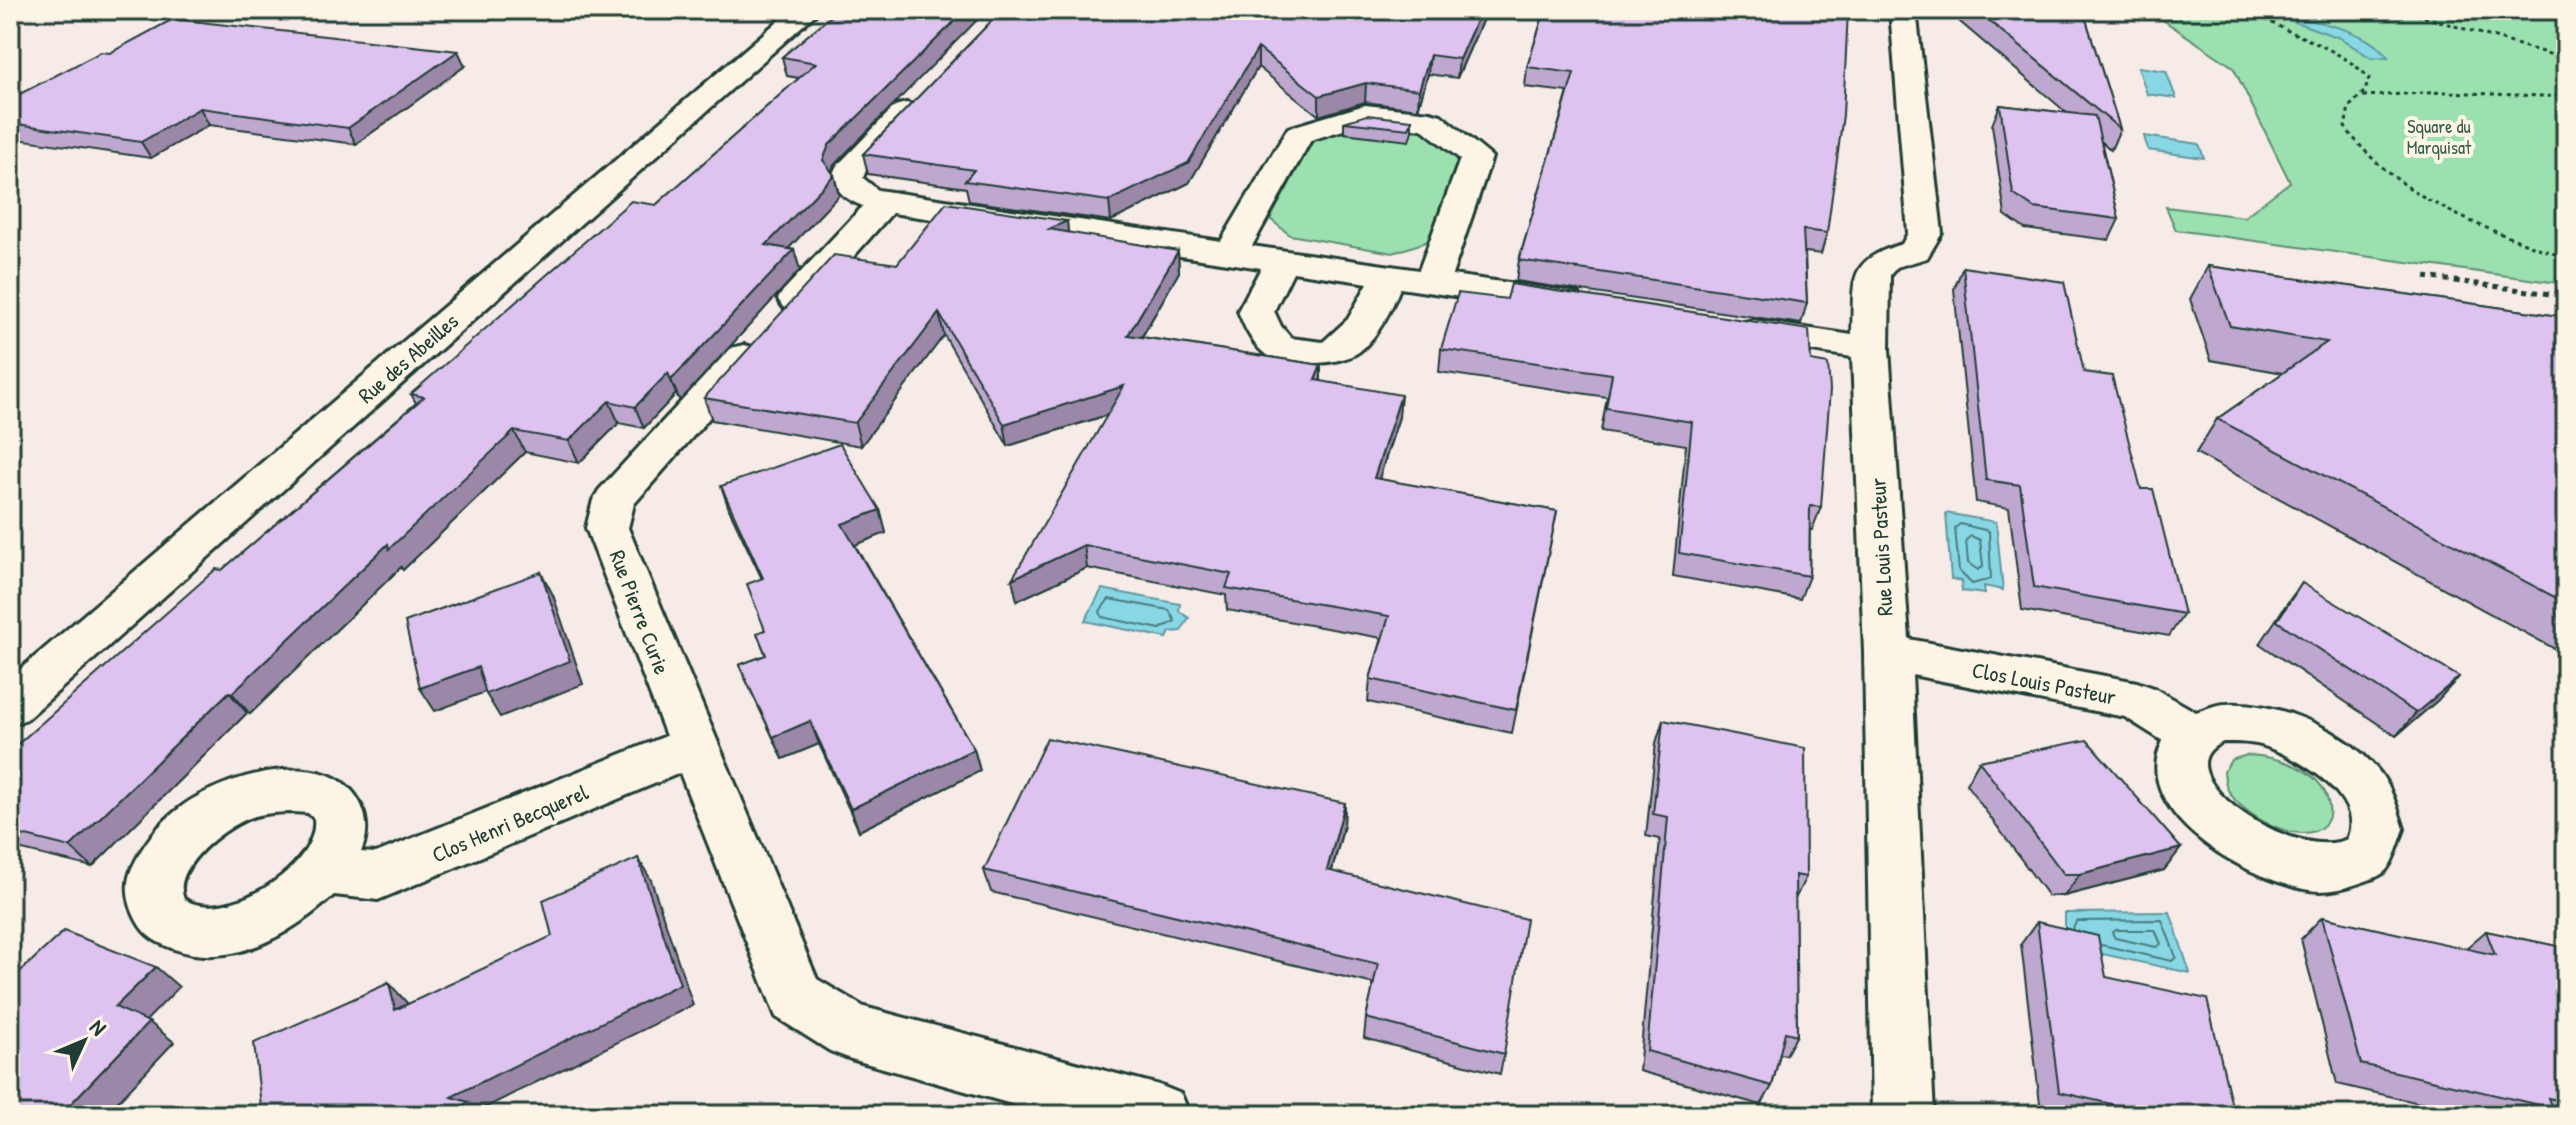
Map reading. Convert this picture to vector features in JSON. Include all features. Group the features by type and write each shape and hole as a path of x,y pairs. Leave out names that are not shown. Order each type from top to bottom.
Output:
{"street":[{"name":"Rue des Abeilles","path":"10,706 807,10"},
{"name":"Rue Louis Pasteur","path":"1903,10 1925,233 1915,251 1885,260 1873,273 1870,349 1887,652 1903,1115"},
{"path":"940,77 852,167 847,178 850,187 864,196 884,202 1592,306"},
{"path":"1232,251 1299,134 1365,114 1430,121 1476,157 1432,281"},
{"name":"Rue Pierre Curie","path":"884,202 614,500 607,528 796,998 851,1031 1159,1115"},
{"path":"1283,259 1256,311 1264,330 1279,347 1326,353 1349,341 1367,322 1389,275"},
{"path":"1716,325 1870,349"},
{"name":"Clos Louis Pasteur","path":"1887,652 2137,701 2193,734"},
{"name":"Clos Henri Becquerel","path":"323,871 378,877 693,746"}],"path":[{"path":"2251,10 2265,22 2342,52 2369,78 2369,86 2349,107 2345,127 2356,147 2379,170 2436,205 2566,258"},
{"path":"2401,10 2566,59"},
{"path":"2362,96 2445,92 2566,97"},
{"path":"2425,277 2566,296"}],"green space":[{"name":"Square du Marquisat","path":"2148,10 2566,11 2566,284 2176,230 2166,207 2244,217 2290,182 2233,67"},
{"path":"1370,122 1420,128 1459,158 1429,241 1393,253 1290,235 1270,219 1314,139"},
{"path":"2247,755 2283,761 2307,772 2316,780 2329,804 2329,817 2324,825 2314,831 2287,831 2272,826 2245,809 2228,790 2224,772 2231,760"}],"water":[{"path":"2292,21 2319,22 2358,35 2388,57 2371,58 2340,38"},
{"path":"2138,67 2166,71 2176,98 2147,94"},
{"path":"2144,136 2199,144 2204,158 2148,150"},
{"path":"1946,513 1996,522 2003,590 1984,586 1985,594 1962,591 1961,581 1951,579"},
{"path":"1102,589 1180,604 1179,611 1189,618 1181,631 1170,632 1167,638 1085,621"},
{"path":"2170,912 2190,973 2065,946 2065,913"}],"building":[{"path":"838,10 966,10 829,145 823,160 834,175 766,245 794,250 671,380 668,373 635,407 609,401 569,441 514,431 389,549 388,544 232,693 229,692 70,847 10,832 10,751 216,569 222,570 424,397 411,394 631,201 656,205 816,63 782,57"},
{"path":"1002,10 1481,10 1459,59 1430,55 1419,90 1366,83 1319,96 1258,48 1188,163 1109,201 965,181 974,170 863,154"},
{"path":"1545,10 1848,10 1843,115 1827,233 1803,230 1807,303 1519,260 1574,73 1527,67"},
{"path":"1976,10 2083,10 2120,129"},
{"path":"173,19 458,51 348,128 200,108 141,142 10,123 10,99 101,52 110,53"},
{"path":"2000,105 2095,116 2119,219 2034,208 2013,194"},
{"path":"1367,115 1412,120 1409,129 1344,122"},
{"path":"946,203 1067,221 1049,229 1178,251 1128,335 1321,365 1315,380 1401,395 1374,478 1557,511 1516,710 1370,679 1389,616 1226,588 1231,574 1084,545 1012,579 1124,386 1004,424 939,313 855,423 704,398 834,255 897,264"},
{"path":"2208,266 2566,317 2566,603 2217,419 2327,342 2230,326"},
{"path":"1963,267 2064,282 2084,372 2112,376 2141,489 2153,489 2184,614 2034,587 2020,485 1986,480"},
{"path":"1511,284 1809,330 1811,361 1828,364 1830,390 1821,507 1810,506 1809,576 1679,553 1692,422 1606,408 1612,374 1441,349 1458,293 1507,299"},
{"path":"840,444 880,510 842,524 974,749 851,809 810,721 773,737 739,665 766,655 757,633 765,630 747,584 763,578 721,486"},
{"path":"541,572 570,661 486,694 478,667 420,688 405,622"},
{"path":"2302,583 2459,677 2416,713 2277,621"},
{"path":"1663,720 1805,748 1806,877 1795,875 1797,1035 1785,1032 1772,1086 1647,1051 1668,817 1653,814"},
{"path":"1047,738 1345,803 1327,870 1526,919 1504,1054 1366,1018 1378,964 984,870"},
{"path":"2087,740 2181,848 2080,874 2064,874 1979,761"},
{"path":"638,858 680,984 451,1097 469,1102 444,1115 262,1115 254,1043 389,983 395,1010 552,936 543,900"},
{"path":"2322,917 2495,955 2486,931 2566,948 2566,1102 2548,1098 2552,1108 2361,1064"},
{"path":"2037,922 2098,936 2106,977 2207,999 2234,1115 2159,1115 2059,1092"},
{"path":"64,931 156,967 115,1007 149,1022 60,1115 10,1115 10,981"}]}
